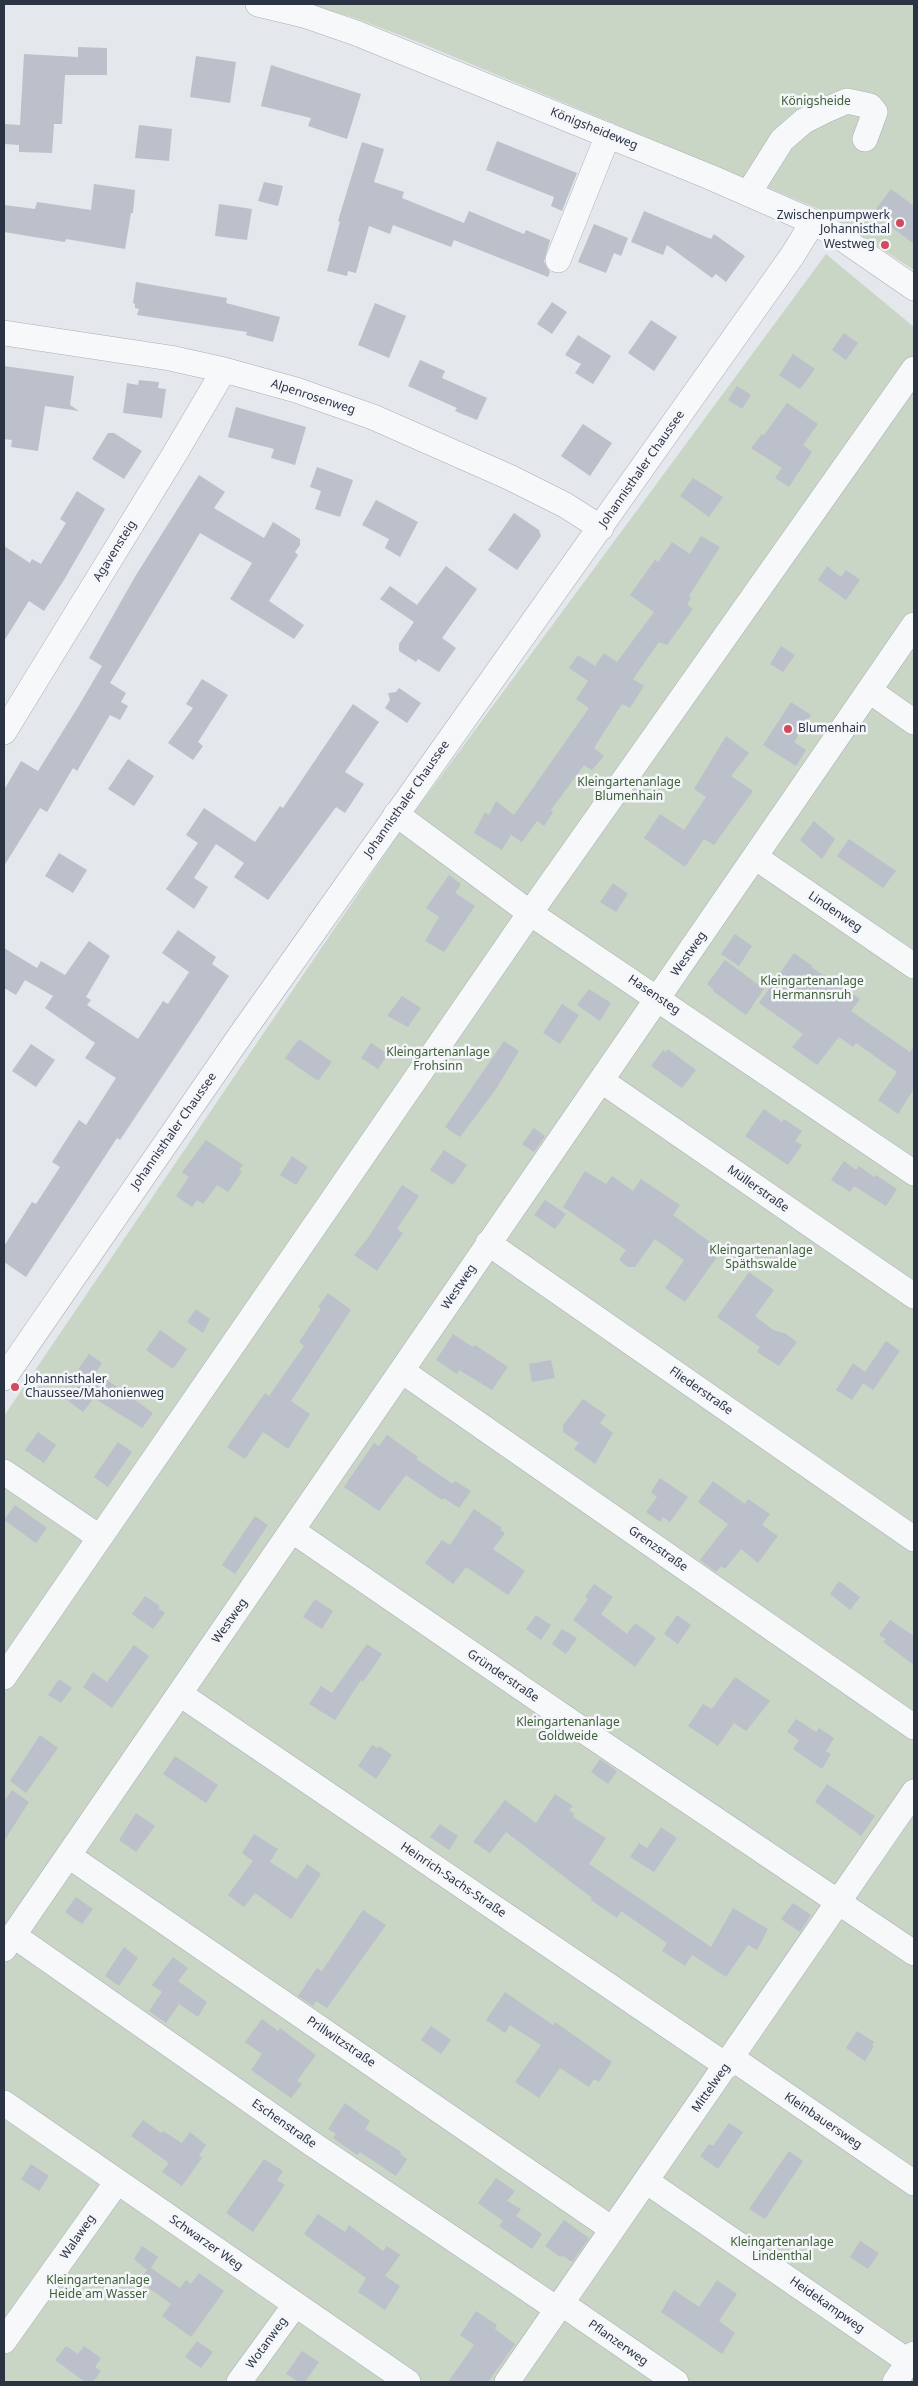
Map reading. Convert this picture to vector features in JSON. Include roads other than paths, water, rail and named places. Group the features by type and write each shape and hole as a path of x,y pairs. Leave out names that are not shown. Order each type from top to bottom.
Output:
{"street":[{"name":"Königsheideweg","path":"258,4 304,15 356,33 608,135 813,222 848,242 914,288"},
{"path":"748,194 782,140 804,120 847,102 870,106 876,112 865,139"},
{"path":"558,260 608,135"},
{"name":"Johannisthaler Chaussee","path":"4,1378 242,1033 792,256 813,222"},
{"name":"Alpenrosenweg","path":"4,333 170,358 224,370 296,390 374,417 509,476 564,505 600,528"},
{"path":"4,1677 530,913 914,369"},
{"name":"Agavensteig","path":"4,732 169,464 224,370"},
{"name":"Westweg","path":"8,1942 293,1531 488,1243 602,1081 870,692 914,625"},
{"path":"870,692 914,722"},
{"name":"Hasensteg","path":"396,814 530,913 659,998 914,1173"},
{"name":"Lindenweg","path":"755,858 914,966"},
{"name":"Müllerstraße","path":"602,1081 914,1296"},
{"name":"Fliederstraße","path":"488,1243 914,1539"},
{"name":"Grenzstraße","path":"402,1371 914,1727"},
{"path":"4,1472 99,1537"},
{"name":"Gründerstraße","path":"293,1531 593,1737 914,1953"},
{"name":"Heinrich-Sachs-Straße","path":"180,1694 729,2062"},
{"name":"Mittelweg","path":"507,2382 840,1902 914,1792"},
{"name":"Prillwitzstraße","path":"68,1856 612,2229"},
{"name":"Eschenstraße","path":"8,1942 559,2306"},
{"name":"Kleinbauersweg","path":"729,2062 914,2183"},
{"name":"Schwarzer Weg","path":"4,2103 408,2382"},
{"name":"Heidekampweg","path":"646,2181 912,2358"},
{"name":"Walaweg","path":"4,2340 117,2182"},
{"name":"Wotanweg","path":"239,2382 295,2305"},
{"name":"Pflanzerweg","path":"559,2306 676,2382"},
{"path":"895,2382 912,2358"}],"place":[{"name":"Zwischenpumpwerk Johannisthal","path":"900,223"},
{"name":"Westweg","path":"885,245"},
{"name":"Blumenhain","path":"788,729"},
{"name":"Johannisthaler Chaussee/Mahonienweg","path":"15,1387"}],"park label":[{"name":"Königsheide","path":"816,102"},
{"name":"Kleingartenanlage Blumenhain","path":"629,790"},
{"name":"Kleingartenanlage Hermannsruh","path":"812,989"},
{"name":"Kleingartenanlage Frohsinn","path":"438,1060"},
{"name":"Kleingartenanlage Späthswalde","path":"761,1258"},
{"name":"Kleingartenanlage Goldweide","path":"568,1730"},
{"name":"Kleingartenanlage Lindenthal","path":"782,2250"},
{"name":"Kleingartenanlage Heide am Wasser","path":"98,2288"}]}
